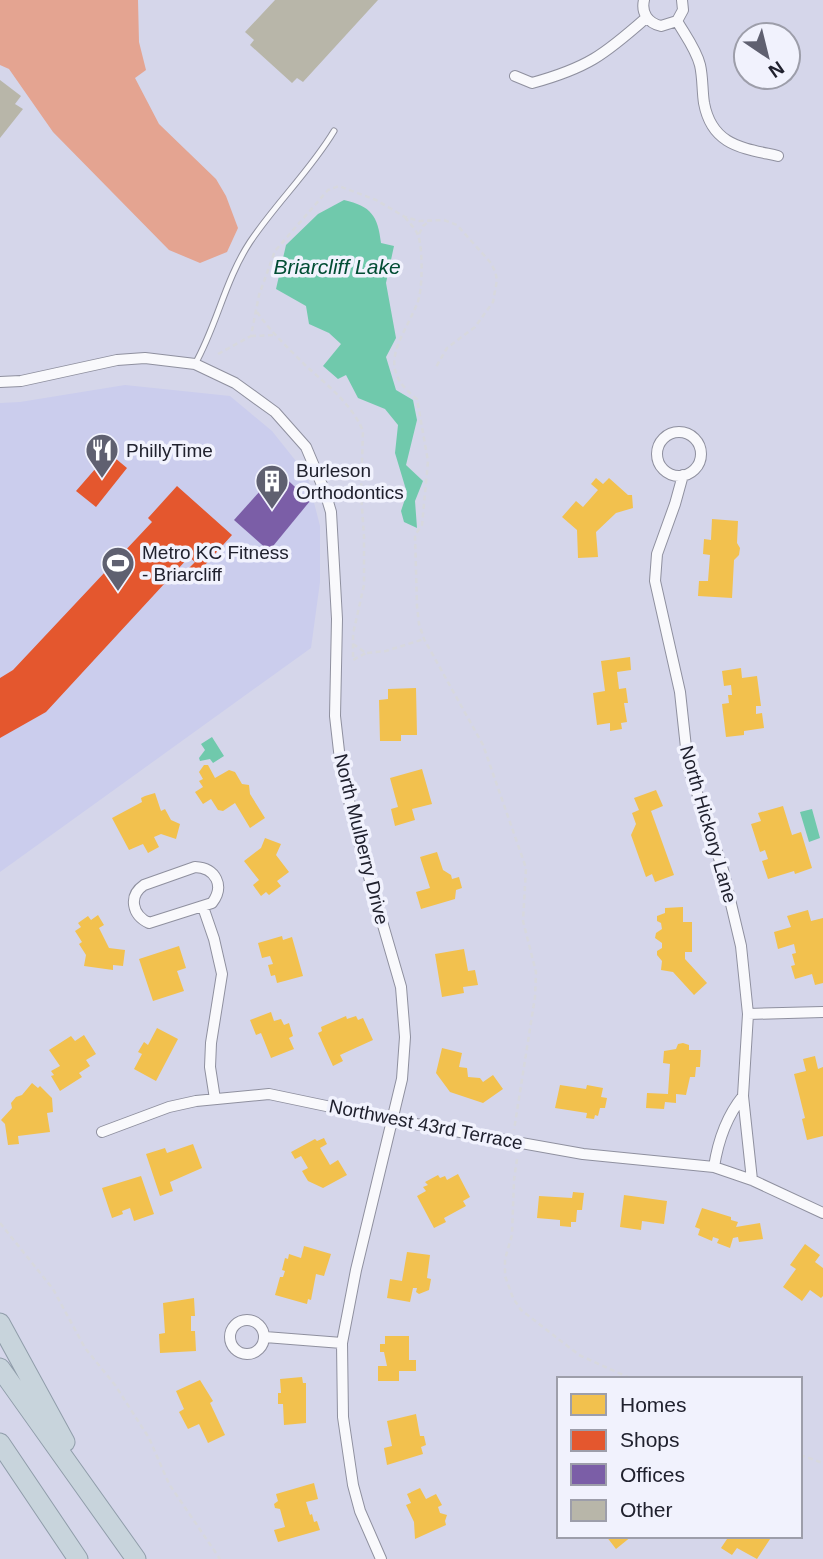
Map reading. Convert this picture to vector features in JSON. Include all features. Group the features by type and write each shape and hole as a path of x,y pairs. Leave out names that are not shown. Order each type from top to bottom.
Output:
{"highway":[{"path":"0,1323 96,1501"},
{"path":"0,1368 136,1559"},
{"path":"0,1443 78,1559"},
{"path":"0,1459 43,1506"}],"street":[{"path":"644,0 646,18 661,26 677,21 683,10 682,0"},
{"path":"514,76 532,83 582,67 600,57 646,18"},
{"path":"677,21 699,62 708,118 716,133 743,148 778,156"},
{"name":"North Mulberry Drive","path":"0,382 21,381 117,360 145,358 195,364 235,383 264,403 295,433 310,454 331,512 337,619 337,738 356,832 401,987 405,1037 402,1079 356,1270 342,1343 343,1417 353,1485 360,1510 381,1559"},
{"name":"North Hickory Lane","path":"674,432 688,433 694,437 701,450 695,470 683,475 668,474 658,462 656,454 661,440 674,432"},
{"name":"North Hickory Lane","path":"683,475 676,504 657,554 655,581 680,692 688,766 723,870 741,946 748,1014 743,1096 752,1180"},
{"path":"202,867 214,874 219,886 216,898 203,908 149,923 138,915 133,902 138,889 144,884 202,867"},
{"path":"203,908 222,974 211,1043 210,1067 215,1099"},
{"path":"748,1014 823,1012"},
{"name":"Northwest 43rd Terrace","path":"102,1132 169,1107 269,1094 393,1120 583,1154 714,1167 752,1180"},
{"name":"North Hickory Lane","path":"714,1167 724,1128 743,1096"},
{"path":"752,1180 823,1213"},
{"path":"265,1337 342,1343"}],"lane":[{"path":"195,364 232,274 250,242 317,158 334,131"}],"path":[{"path":"251,336 262,286 275,251 332,187 339,186 376,200 405,217 430,222 444,220 457,225 490,262 496,280 492,302 475,327 447,348 436,367"},
{"path":"405,217 418,236 422,254 419,301 399,339 394,354 394,366 402,388 417,399 428,461 422,525 415,535 419,624 424,639 483,745 526,868 523,921 536,972 535,997 514,1130"},
{"path":"418,236 423,226 430,222"},
{"path":"257,312 275,335 336,393 360,423 363,431 361,493 364,585 356,617 353,660 366,653 386,652 424,639"},
{"path":"218,354 251,336 275,335"},
{"path":"353,644 366,653"},
{"path":"517,1159 512,1235 505,1259 505,1276 513,1298 521,1310 571,1350 628,1377"},
{"path":"0,1223 52,1289 85,1349 115,1385 149,1438 169,1484 220,1559"},
{"path":"802,1456 823,1463"}],"shaded area":[{"path":"0,0 138,0 139,42 146,70 135,78 159,124 216,179 226,196 238,228 227,252 200,263 169,250 53,132 9,69 0,65"},
{"path":"125,385 230,396 272,431 307,475 320,526 320,582 311,648 0,872 0,403"}],"water":[{"name":"Briarcliff Lake","path":"344,200 367,209 378,226 381,243 394,246 386,283 396,338 386,357 396,390 413,400 417,420 406,465 423,481 415,501 417,528 404,522 401,511 407,493 395,453 398,425 385,409 358,398 346,375 338,379 323,366 341,344 329,333 309,324 306,306 276,289 286,245 318,214"},
{"path":"212,737 224,756 213,763 210,759 200,761 199,758 205,750 201,744"},
{"path":"812,809 820,838 809,842 800,812"}],"building: Homes":[{"path":"596,478 603,484 609,478 628,495 632,495 633,508 616,513 596,532 598,557 578,558 577,530 562,517 576,501 583,507 598,490 591,484"},
{"path":"712,519 738,521 737,543 740,548 739,555 734,560 732,598 698,596 699,581 708,581 710,555 703,554 704,539 711,540"},
{"path":"630,657 631,670 617,672 619,689 626,688 628,703 624,703 627,722 621,723 622,729 610,731 610,723 597,725 593,693 605,691 601,661"},
{"path":"741,668 742,678 757,676 761,706 756,706 756,714 762,713 764,728 744,731 744,735 726,737 722,704 729,703 728,695 732,695 731,685 724,686 722,671"},
{"path":"416,688 417,735 401,735 401,741 380,741 379,700 388,699 388,689"},
{"path":"204,765 208,765 215,778 229,770 235,772 242,784 249,785 250,794 265,818 250,828 235,803 223,811 218,810 211,799 203,804 195,792 203,787 199,781 203,779 199,772"},
{"path":"422,769 432,804 412,809 415,820 395,826 391,809 398,807 390,778"},
{"path":"656,790 663,806 651,811 674,875 655,882 652,874 646,877 631,835 636,824 632,813 639,810 634,798"},
{"path":"155,793 161,811 165,809 171,820 180,824 176,839 161,834 154,837 159,847 148,853 143,844 129,850 112,818 142,802 141,798"},
{"path":"783,806 792,835 801,832 812,868 768,879 762,861 768,859 765,850 760,852 751,824 761,821 758,813"},
{"path":"265,838 281,844 276,855 289,872 277,881 281,886 269,895 266,892 261,896 253,885 259,880 244,861 261,848"},
{"path":"437,852 443,870 451,875 452,879 459,877 462,888 456,890 455,899 421,909 416,892 430,888 420,857"},
{"path":"683,907 683,922 692,922 692,952 685,952 685,959 707,983 694,995 673,972 661,970 662,961 657,955 662,943 655,938 656,933 662,929 657,916 665,913 665,908"},
{"path":"808,910 811,921 823,918 823,983 815,985 812,974 795,979 791,966 795,965 792,954 796,953 794,944 778,949 774,932 791,927 787,916"},
{"path":"98,915 104,925 99,928 109,948 125,950 123,966 113,965 113,970 84,966 86,955 75,931 81,927 78,923 88,916 91,920"},
{"path":"282,936 283,940 292,937 303,976 277,983 275,975 271,976 268,965 273,964 270,956 262,958 258,943"},
{"path":"179,946 186,968 177,971 184,991 153,1001 139,959"},
{"path":"464,949 468,971 475,970 478,985 463,987 464,993 442,997 435,954"},
{"path":"271,1012 274,1021 281,1019 284,1025 289,1023 293,1036 289,1038 294,1049 271,1058 261,1033 256,1035 250,1020"},
{"path":"346,1016 347,1019 356,1016 358,1020 363,1018 373,1040 340,1055 343,1061 333,1066 318,1033 322,1031 321,1027"},
{"path":"157,1028 178,1039 156,1081 134,1069 142,1054 138,1052 144,1042 148,1045"},
{"path":"84,1035 96,1054 86,1060 90,1066 79,1073 82,1077 60,1091 51,1071 60,1066 49,1050 71,1036 75,1041"},
{"path":"678,1044 689,1045 689,1050 701,1050 700,1067 696,1067 695,1077 690,1077 686,1095 676,1094 676,1103 665,1102 664,1109 646,1108 647,1093 668,1094 670,1064 663,1063 664,1051 676,1049"},
{"path":"442,1048 462,1053 459,1067 467,1068 468,1077 480,1078 483,1082 493,1075 503,1089 483,1103 450,1092 436,1073"},
{"path":"815,1056 818,1069 823,1067 823,1136 807,1140 802,1119 805,1118 794,1074 806,1071 803,1059"},
{"path":"32,1083 38,1088 40,1086 52,1098 53,1112 47,1113 50,1132 18,1136 19,1144 8,1145 5,1124 1,1120 12,1108 11,1103 16,1097 22,1095"},
{"path":"560,1085 586,1089 587,1085 603,1088 601,1097 607,1098 605,1108 600,1108 594,1119 586,1118 587,1113 555,1108"},
{"path":"324,1138 327,1144 320,1148 330,1165 338,1160 347,1175 323,1188 308,1181 302,1171 308,1168 301,1156 295,1159 291,1152 315,1139 317,1141"},
{"path":"193,1144 202,1168 170,1182 173,1191 160,1196 146,1154 165,1148 167,1153"},
{"path":"458,1174 470,1197 463,1201 466,1206 444,1218 446,1222 434,1228 417,1196 426,1191 423,1187 428,1185 425,1182 438,1175 440,1178 445,1176 447,1180"},
{"path":"141,1176 154,1214 134,1221 130,1208 112,1218 102,1188"},
{"path":"573,1192 584,1193 582,1210 577,1210 576,1222 571,1222 571,1227 560,1226 560,1220 537,1218 539,1196 572,1198"},
{"path":"624,1195 667,1201 664,1224 642,1221 641,1230 620,1227"},
{"path":"702,1208 731,1217 731,1220 738,1222 736,1227 760,1223 763,1239 739,1242 738,1237 733,1238 730,1248 717,1243 719,1239 713,1237 712,1241 698,1235 700,1229 695,1227"},
{"path":"805,1244 820,1255 815,1262 823,1268 823,1296 821,1298 810,1290 802,1301 783,1287 796,1269 790,1265"},
{"path":"304,1246 331,1254 324,1276 316,1274 311,1300 308,1299 307,1304 275,1295 280,1277 283,1277 285,1271 282,1270 285,1258 288,1259 289,1254 301,1258"},
{"path":"407,1252 430,1255 427,1278 431,1279 429,1290 419,1294 416,1292 417,1288 413,1288 410,1302 387,1298 390,1279 402,1281"},
{"path":"194,1298 195,1316 191,1316 191,1331 195,1331 196,1351 160,1353 159,1334 165,1333 163,1303"},
{"path":"385,1336 409,1336 409,1360 416,1360 416,1371 399,1371 399,1381 378,1381 378,1366 387,1366 384,1352 380,1352 380,1344 385,1344"},
{"path":"302,1377 303,1383 306,1383 306,1423 284,1425 283,1404 278,1404 278,1393 281,1393 280,1379"},
{"path":"200,1380 213,1401 210,1403 225,1435 208,1443 199,1424 188,1429 179,1412 184,1409 176,1391"},
{"path":"416,1414 420,1436 424,1436 426,1445 421,1447 423,1454 387,1465 384,1448 392,1446 387,1421"},
{"path":"314,1483 318,1499 306,1502 310,1515 312,1514 314,1522 317,1521 320,1530 278,1542 274,1530 285,1527 280,1509 275,1508 274,1504 278,1501 276,1494"},
{"path":"420,1488 426,1499 436,1494 442,1505 438,1507 440,1513 447,1515 446,1525 415,1539 414,1522 406,1505 411,1503 407,1494"},
{"path":"608,1538 630,1538 616,1549"},
{"path":"728,1538 771,1538 757,1559 737,1548 732,1555 721,1548"}],"building: Shops":[{"name":"PhillyTime","path":"109,453 127,468 96,507 76,491"},
{"path":"177,486 232,535 196,575 189,568 195,562 189,557 46,712 0,738 0,678 13,670 152,522 148,518"}],"building: Offices":[{"name":"Burleson Orthodontics","path":"278,471 310,501 269,551 234,520"}],"building: Other":[{"path":"275,0 378,0 303,82 297,78 292,83 250,45 254,40 245,32"},
{"path":"0,80 21,96 15,104 23,109 0,138"}],"place":[{"name":"PhillyTime","path":"102,480"},
{"name":"Burleson Orthodontics","path":"272,511"},
{"name":"Metro KC Fitness - Briarcliff","path":"118,593"}]}
